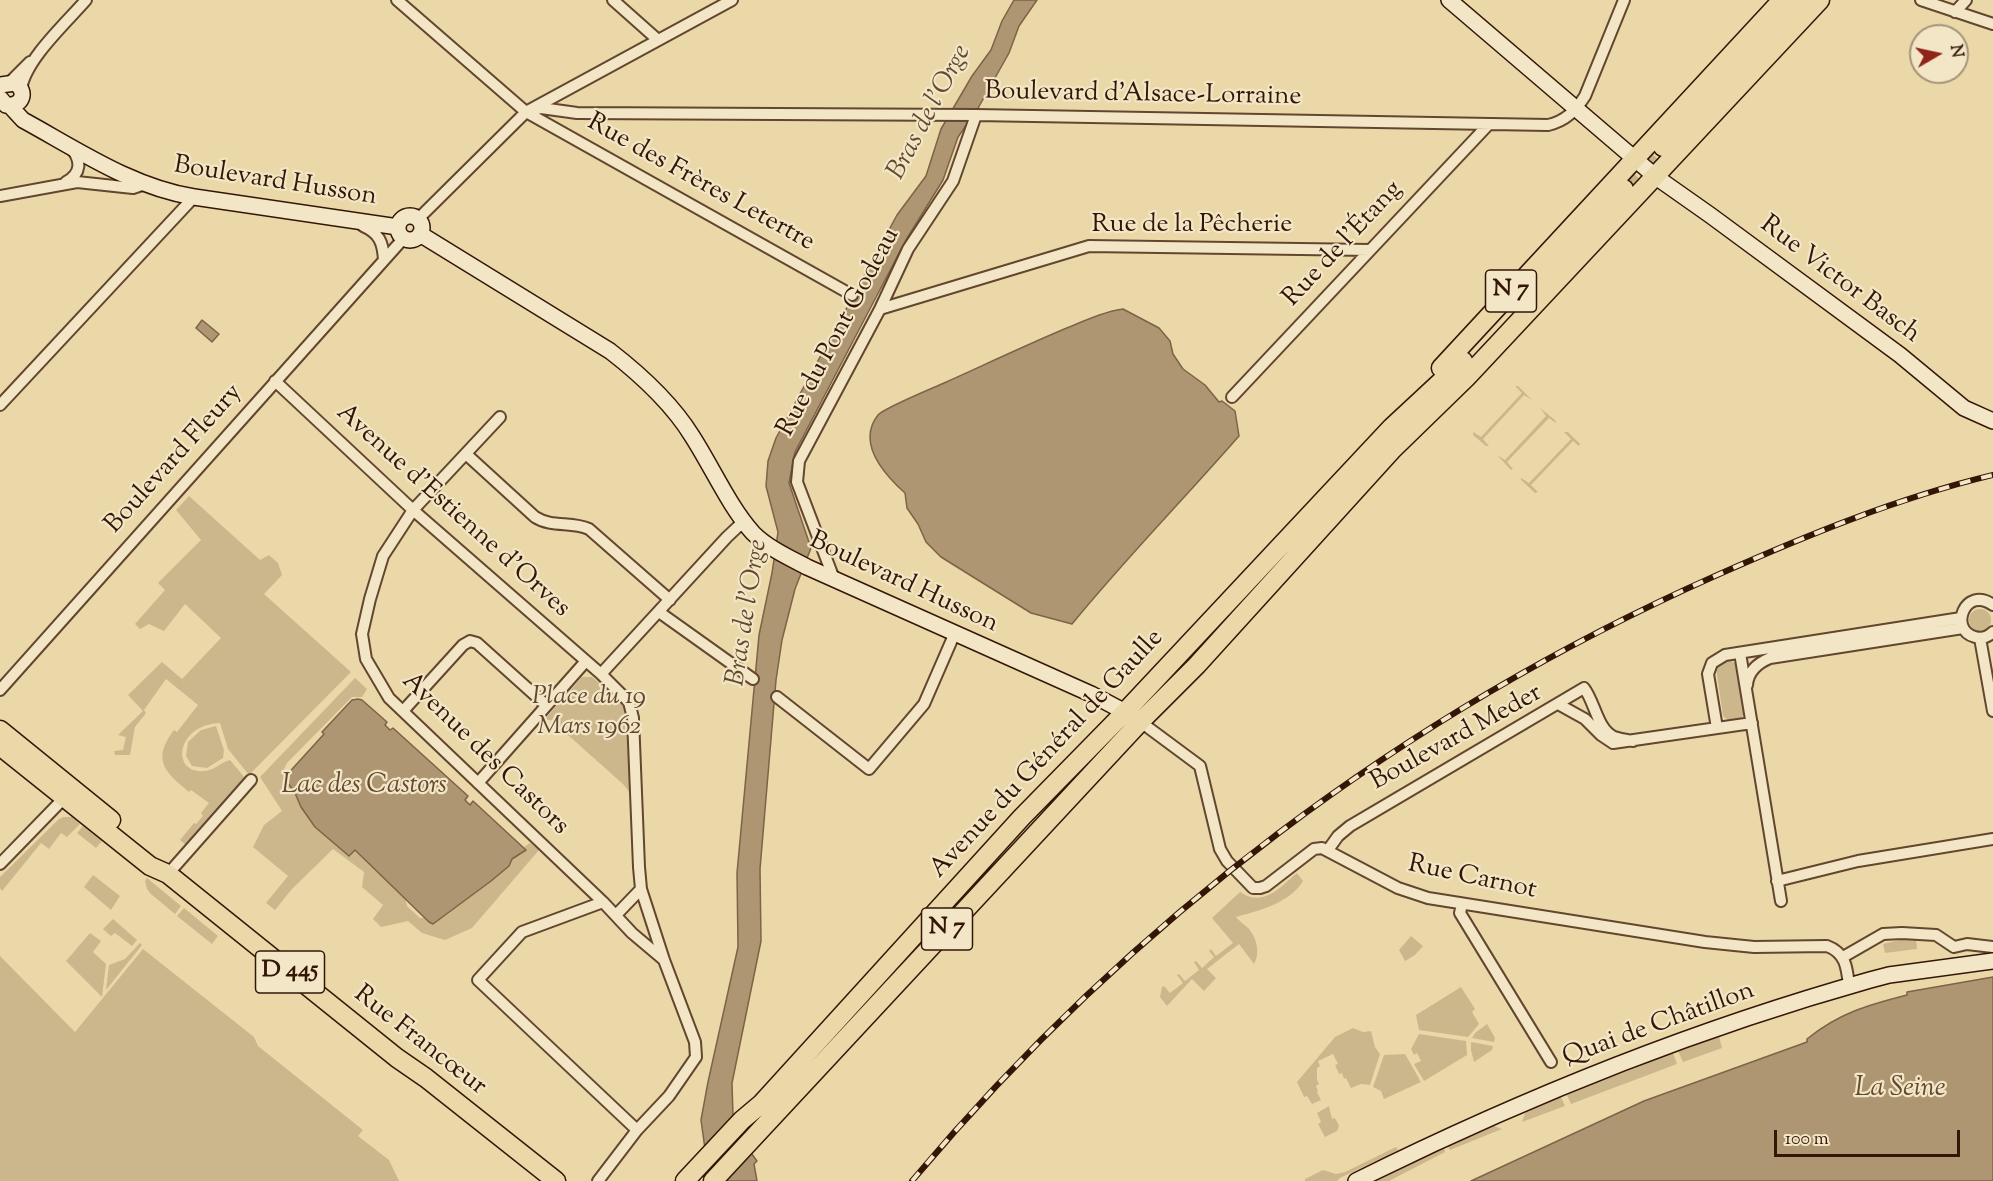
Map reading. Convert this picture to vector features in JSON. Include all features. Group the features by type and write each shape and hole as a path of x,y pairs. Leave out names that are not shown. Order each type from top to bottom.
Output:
{"main road":[{"name":"Rue Victor Basch","path":"1449,0 1656,177 1900,355 1964,408 1993,421"},
{"name":"Avenue du Général de Gaulle","path":"1392,427 1420,392 1782,0"},
{"path":"1663,147 1801,0"},
{"name":"Avenue du Général de Gaulle","path":"1393,449 1466,378 1820,0"},
{"name":"Boulevard Husson","path":"8,91 23,120 146,184 194,197 348,220 400,233 413,240 419,227"},
{"name":"Avenue du Général de Gaulle","path":"713,1181 1141,721 1197,665 1393,449 1464,361 1624,189"},
{"name":"Boulevard Husson","path":"400,233 400,221 409,216 419,227 610,351 632,368 672,409 691,434 744,521 769,546 807,567 954,635 1091,694 1125,712"},
{"name":"Avenue du Général de Gaulle","path":"685,1181 742,1120 761,1104 1022,817 1125,712 1392,427 1464,361"},
{"name":"Rue Francœur","path":"0,730 150,866 168,874 397,1058 426,1078 556,1181"},
{"name":"Rue Francœur","path":"0,746 68,793"},
{"name":"Quai de Châtillon","path":"1356,1181 1442,1138 1614,1066 1699,1034 1889,975 1993,961"}],"street":[{"path":"8,91 25,76 35,58 86,0"},
{"name":"Rue des Frères Letertre","path":"398,0 526,112 852,295"},
{"path":"613,0 658,40"},
{"path":"419,227 526,112 732,0"},
{"path":"1576,110 1585,96 1624,0"},
{"path":"1921,0 1993,24"},
{"path":"1954,12 1966,0"},
{"name":"Boulevard d'Alsace-Lorraine","path":"526,112 541,108 577,113 976,115 1548,125 1559,122 1576,110"},
{"name":"Rue du Pont Godeau","path":"834,579 797,482 799,460 880,309 908,249 953,181 976,115"},
{"name":"Rue de l'Étang","path":"1232,397 1488,124"},
{"path":"63,184 75,177 78,163 73,150 65,143"},
{"path":"0,196 83,181 133,188 146,184"},
{"path":"0,405 194,197"},
{"path":"348,220 374,232 382,244 384,260"},
{"name":"Boulevard Fleury","path":"0,690 384,260 400,233"},
{"name":"Rue de la Pêcherie","path":"880,309 1089,246 1370,250"},
{"name":"Avenue d'Estienne d'Orves","path":"275,381 413,510 586,661 629,702 633,718 641,889 664,960 696,1042 696,1057 669,1096 637,1130 597,1181"},
{"name":"Avenue des Castors","path":"500,417 413,510 383,556 362,634 366,659 389,698 664,960"},
{"path":"466,453 535,517 544,523 580,525 589,529 670,600"},
{"path":"601,675 744,521"},
{"path":"1993,605 1987,601 1976,600 1966,607 1962,623 1970,635 1989,635 1993,711"},
{"path":"659,612 753,679"},
{"path":"1717,728 1708,674 1712,663 1725,655 1962,623"},
{"path":"1746,688 1750,673 1756,666 1770,658 1962,623"},
{"path":"777,697 869,769 924,704 954,635"},
{"path":"403,711 463,645 470,641 477,643 546,705"},
{"path":"1740,653 1781,901"},
{"path":"478,783 586,661"},
{"path":"1558,704 1584,688 1598,718 1610,734 1633,741"},
{"name":"Boulevard Meder","path":"1328,850 1338,836 1350,826 1558,704 1585,719 1608,741 1617,743 1752,723"},
{"path":"1125,712 1141,721 1200,766 1220,849 1227,861 1253,888 1266,886 1314,849 1328,850"},
{"path":"168,874 251,780"},
{"path":"0,864 68,793"},
{"path":"1777,881 1858,861 1993,839"},
{"name":"Rue Carnot","path":"1328,850 1346,862 1398,888 1428,898 1705,942 1754,947 1821,945 1835,949 1843,957"},
{"path":"616,915 641,889"},
{"path":"603,902 522,932 478,980 637,1130"},
{"path":"1462,904 1460,913 1551,1062"},
{"path":"1849,986 1843,957 1883,934 1936,935 1954,947 1967,944 1993,946"}],"green space":[{"path":"1515,386 1518,386 1532,400 1524,395 1483,439 1489,446 1486,446 1473,435 1473,432 1481,437 1522,393"},
{"path":"1540,408 1556,423 1549,418 1507,462 1513,469 1511,470 1497,455 1505,460 1546,416"},
{"path":"1564,432 1568,432 1580,444 1579,446 1573,441 1531,485 1538,492 1535,493 1521,478 1529,483 1571,439"},
{"path":"189,496 260,560 269,555 278,563 282,575 264,594 351,672 249,775 228,749 220,723 205,726 186,740 183,758 186,765 193,770 208,771 230,760 245,778 188,847 180,840 203,816 201,813 209,803 191,790 189,792 173,778 162,758 167,740 174,730 177,732 198,705 166,679 135,727 130,755 115,755 114,751 123,750 126,737 118,735 143,711 128,695 162,662 182,679 221,638 185,604 164,631 149,624 140,629 135,624 165,590 158,583 201,540 176,510"},
{"path":"1980,609 1988,612 1991,620 1988,628 1980,631 1972,628 1969,620 1972,612"},
{"path":"1725,661 1737,664 1745,713 1735,720 1729,720 1723,716 1716,668"},
{"name":"Place du 19 Mars 1962","path":"582,677 592,677 622,702 626,712 630,793 623,784 551,720 544,720"},
{"path":"355,678 367,689 362,697 352,697 287,763 283,782 299,790 404,893 407,906 420,918 438,918 508,858 530,843 539,850 472,928 445,940 422,933 408,921 381,927 373,919 383,905 362,887 364,872 333,849 292,889 275,910 266,903 288,876 253,847 264,825 282,811 260,777"},
{"path":"216,726 224,750 223,758 207,768 192,766 186,756 188,742 201,730"},
{"path":"72,817 80,824 67,837 61,833 49,849 41,843 2,891 0,877 59,819"},
{"path":"83,826 102,841 96,848 77,833"},
{"path":"1297,873 1303,881 1291,895 1264,909 1236,917 1250,930 1255,939 1257,955 1254,964 1239,944 1207,969 1216,978 1204,991 1192,979 1167,1006 1160,997 1162,987 1164,986 1170,993 1183,983 1177,975 1179,974 1185,981 1199,970 1194,962 1196,961 1202,968 1214,957 1209,951 1211,949 1216,956 1233,943 1212,918 1240,892 1257,898 1264,897"},
{"path":"93,875 120,896 111,910 84,887"},
{"path":"147,878 181,906 175,914 147,889 145,881"},
{"path":"184,908 218,936 212,944 177,916"},
{"path":"113,919 137,940 132,946 115,933 111,936 103,929"},
{"path":"90,933 101,941 93,952 106,964 102,997 66,961"},
{"path":"1411,936 1423,946 1405,961 1399,950"},
{"path":"1908,938 1916,939 1917,949 1885,953 1883,944"},
{"path":"140,943 142,945 106,990 109,965 125,959"},
{"path":"143,949 254,1037 258,1046 363,1130 358,1136 389,1160 399,1181 0,1181 0,956 75,1032"},
{"path":"1461,987 1475,1009 1472,1012 1479,1024 1468,1037 1419,1030 1416,1015"},
{"path":"1487,1024 1495,1038 1494,1042 1472,1038 1475,1033"},
{"path":"1353,1028 1363,1032 1371,1031 1375,1047 1380,1054 1370,1085 1361,1084 1351,1088 1342,1073 1339,1074 1335,1065 1338,1064 1333,1054 1318,1061 1320,1066 1317,1068 1317,1080 1319,1084 1316,1086 1321,1100 1312,1104 1307,1096 1304,1097 1297,1082 1335,1037"},
{"path":"1419,1034 1466,1041 1467,1055 1424,1081 1414,1064 1421,1061 1417,1053 1414,1055 1411,1049"},
{"path":"1719,1036 1722,1048 1683,1062 1678,1051"},
{"path":"1471,1042 1493,1046 1492,1050 1474,1062"},
{"path":"1673,1053 1677,1064 1571,1104 1567,1095"},
{"path":"1405,1054 1421,1082 1384,1099 1381,1091 1373,1087 1384,1055"},
{"path":"1561,1097 1565,1106 1522,1122 1525,1113"},
{"path":"1329,1106 1332,1119 1335,1118 1339,1126 1337,1131 1325,1137 1318,1124 1321,1122 1317,1113"},
{"path":"1494,1126 1502,1129 1450,1150 1447,1145"},
{"path":"1396,1147 1398,1150 1337,1181 1305,1181 1323,1170 1336,1174 1345,1172"},
{"path":"1444,1147 1445,1152 1389,1181 1375,1181"}],"water":[{"path":"1014,0 1037,0 1019,26 1009,53 977,110 958,137 943,180 906,240 795,452 789,483 811,548 795,589 782,640 776,680 760,869 761,941 732,1083 733,1116 740,1138 757,1161 754,1164 757,1181 713,1181 708,1171 701,1120 738,947 737,873 759,635 778,532 766,486 768,461 776,438 897,215 926,176 941,129 972,76 991,50 1002,21"},
{"path":"1123,309 1159,328 1170,341 1173,354 1183,369 1205,385 1219,402 1222,401 1235,411 1239,436 1072,624 1031,613 941,557 926,542 907,508 905,493 889,477 876,458 870,436 878,415 889,408 1062,330 1100,315"},
{"path":"202,320 219,334 212,342 196,328"},
{"name":"Lac des Castors","path":"358,699 387,722 385,725 390,730 393,728 468,796 465,800 470,805 473,801 526,850 512,859 509,866 491,881 433,924 355,850 349,856 315,827 284,778 324,734 322,732 352,700"},
{"name":"La Seine","path":"1993,977 1993,1181 1471,1181 1644,1101 1807,1042 1807,1039 1819,1030 1854,1011 1907,995 1907,992"}],"tunnel":[{"path":"1624,189 1663,147"}],"railway":[{"path":"912,1181 996,1086 1086,996 1180,912 1279,833 1382,760 1489,692 1600,631 1715,576 1852,519 1957,484 1993,475"}],"water label":[{"name":"Bras de l'Orge","path":"931,113"},
{"name":"Bras de l'Orge","path":"749,613"}]}
